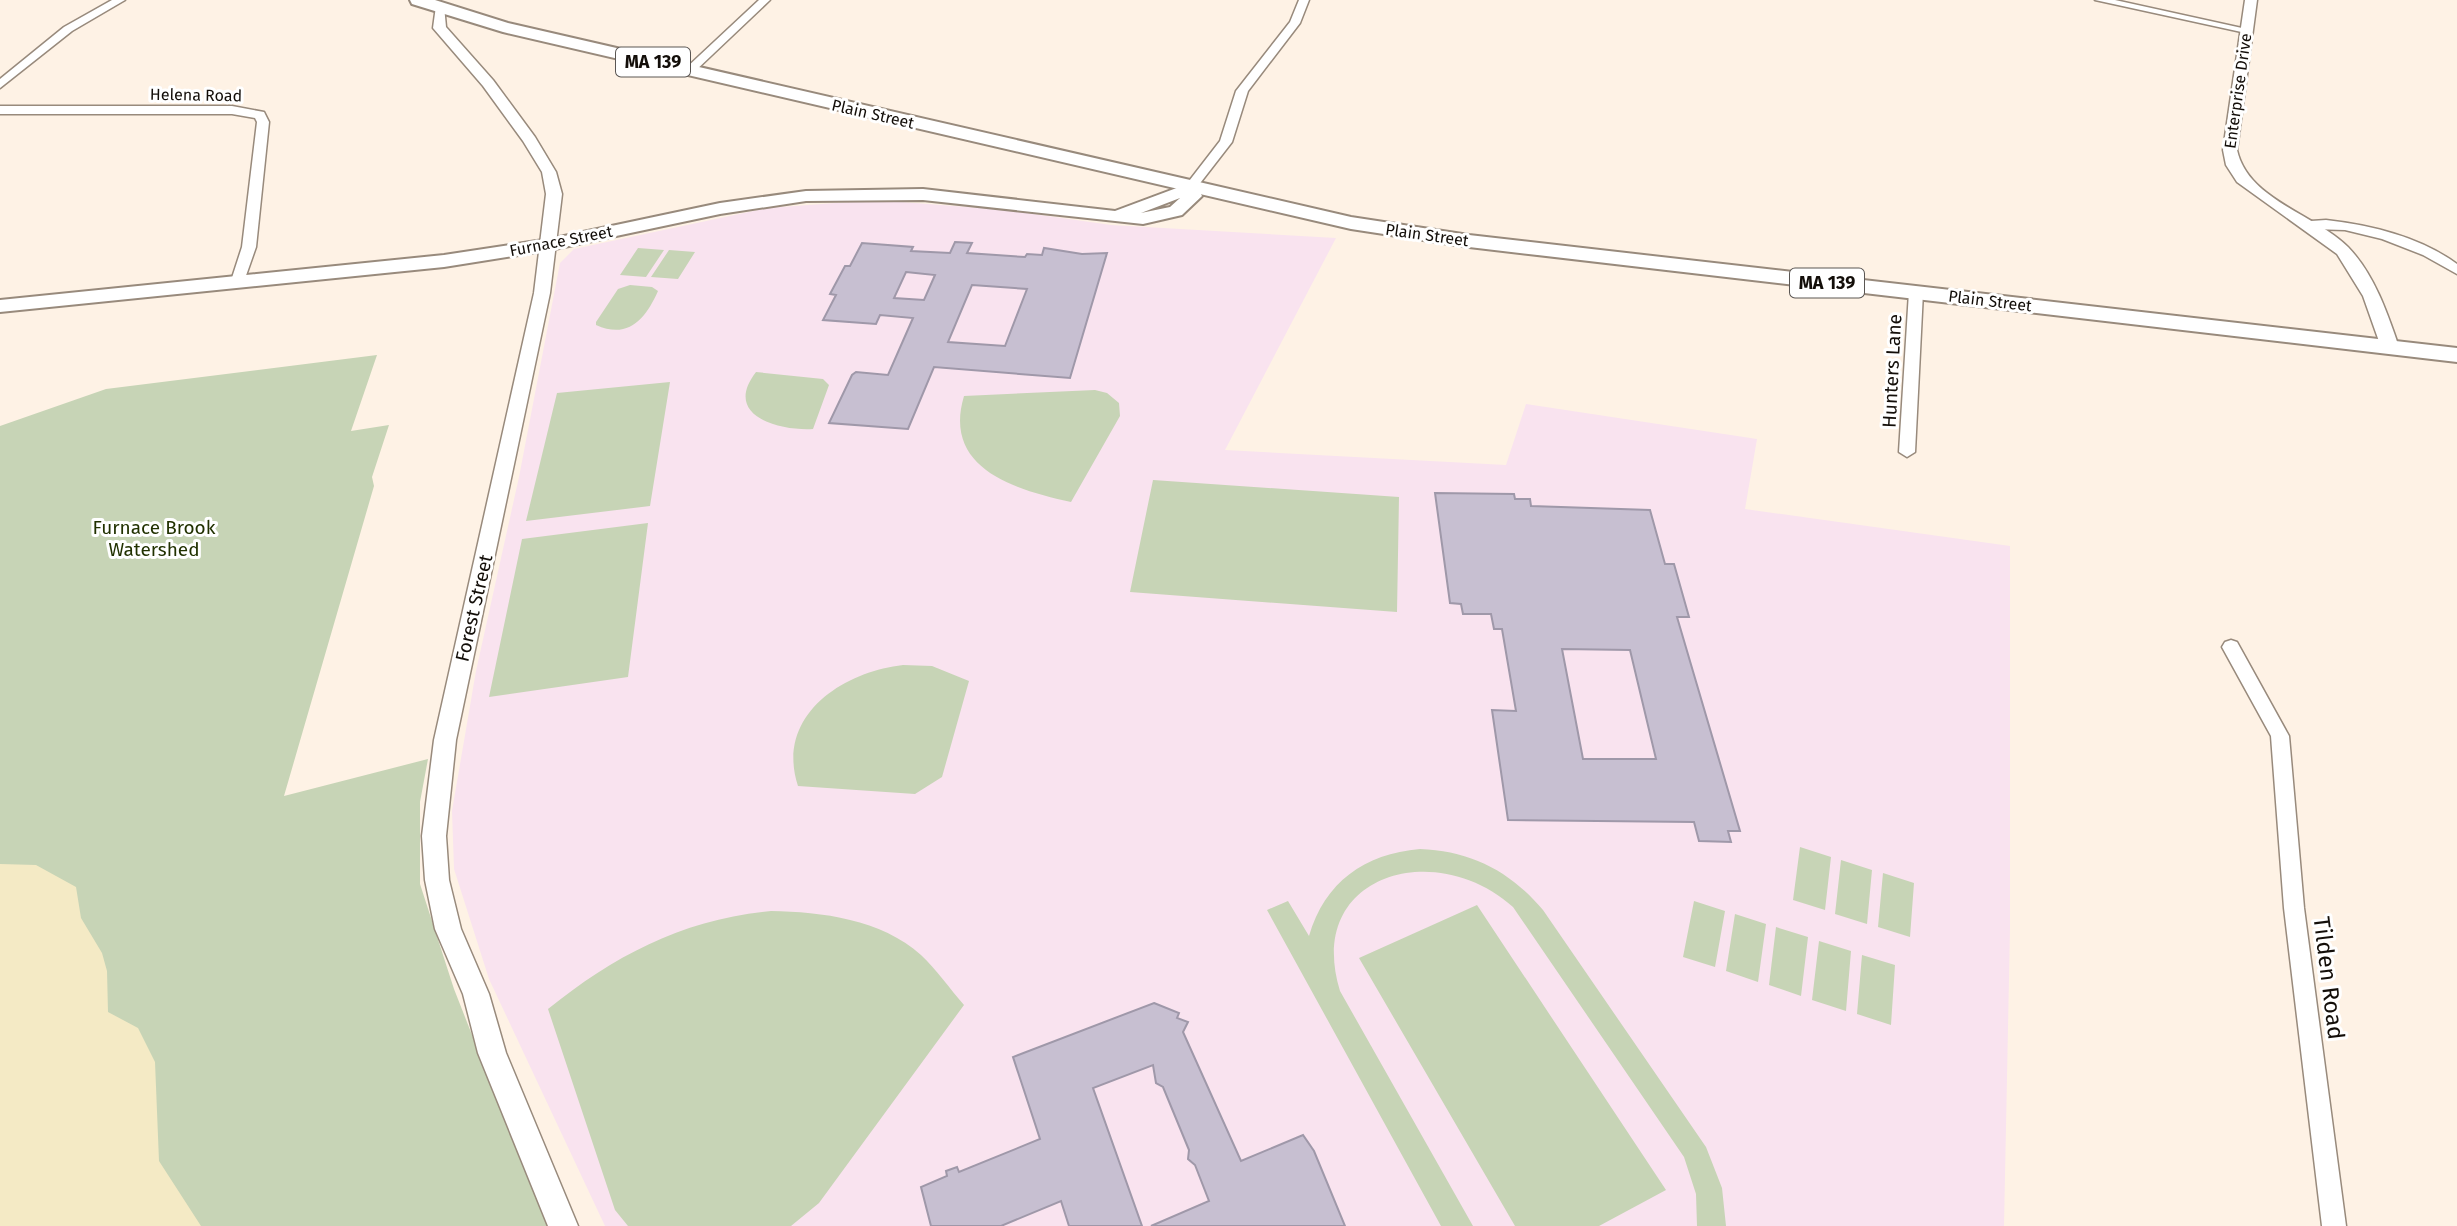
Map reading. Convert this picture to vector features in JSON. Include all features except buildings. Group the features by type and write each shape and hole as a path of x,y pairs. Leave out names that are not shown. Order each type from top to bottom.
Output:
{"main road":[{"name":"Plain Street","path":"418,0 503,27 1350,223 1408,233 2457,355"},
{"name":"Furnace Street","path":"0,306 356,272 549,245 743,204 830,194 959,196 1143,219 1169,214 1191,200 1190,188"}],"street":[{"path":"0,85 68,29 120,0"},
{"path":"689,71 765,0"},
{"path":"1190,188 1226,142 1242,91 1295,23 1304,0"},
{"path":"2100,0 2246,30"},
{"name":"Enterprise Drive","path":"2250,0 2230,149 2232,166 2244,181 2311,225 2341,249 2369,285 2390,347"},
{"name":"Forest Street","path":"440,9 439,28 488,83 549,172 554,202 549,245 522,394 445,740 434,836 437,880 448,929 476,993 492,1053 563,1226"},
{"name":"Helena Road","path":"0,110 232,110 260,115 263,122 249,247 237,284"},
{"path":"2311,225 2343,225 2393,240 2432,255 2457,270"},
{"name":"Hunters Lane","path":"1907,452 1916,292"},
{"name":"Tilden Road","path":"2231,647 2280,736 2294,908 2334,1226"}],"shaded area":[{"path":"876,200 1005,210 1111,225 1336,238 1225,450 1506,465 1526,404 1757,439 1745,509 2010,546 2010,929 2004,1226 605,1226 489,979 454,869 452,811 476,671 519,477 560,263 574,249 768,208"}],"green space":[{"path":"638,248 664,250 646,277 620,275"},
{"path":"669,250 695,252 678,279 651,277"},
{"path":"630,285 652,287 658,291 642,318 627,328 618,330 596,325 618,289"},
{"name":"Furnace Brook Watershed","path":"377,355 351,431 389,425 372,477 374,486 284,796 428,759 420,802 420,884 454,989 547,1226 0,1226 0,426 106,389"},
{"path":"756,372 823,379 829,385 813,429 771,423 750,410 746,400 747,387"},
{"path":"670,382 650,506 526,521 557,393"},
{"path":"1095,390 1107,393 1119,403 1120,416 1071,502 1028,491 989,472 974,458 964,442 960,421 964,396"},
{"path":"1153,480 1399,497 1397,612 1130,592"},
{"path":"648,523 628,677 489,697 522,539"},
{"path":"903,665 932,666 969,681 942,777 915,794 798,786 793,761 796,739 805,719 819,702 858,677"},
{"path":"1800,847 1831,857 1825,910 1793,900"},
{"path":"1420,849 1456,854 1488,866 1517,884 1543,910 1706,1147 1722,1188 1726,1226 1697,1226 1696,1194 1684,1157 1513,907 1482,886 1448,874 1415,872 1384,879 1359,895 1341,919 1334,951 1340,991 1473,1226 1441,1226 1267,910 1288,901 1309,936 1325,900 1350,874 1381,857"},
{"path":"1841,860 1872,870 1867,924 1835,914"},
{"path":"1883,873 1914,883 1910,937 1878,927"},
{"path":"1694,901 1725,911 1715,967 1683,957"},
{"path":"1477,905 1666,1190 1599,1226 1515,1226 1359,958"},
{"path":"771,911 830,916 888,933 921,955 964,1005 819,1203 791,1226 628,1226 615,1210 548,1009 599,972 652,943 709,922"},
{"path":"1735,914 1766,924 1758,982 1726,971"},
{"path":"1776,927 1808,937 1801,996 1769,985"},
{"path":"1819,941 1851,951 1846,1011 1812,1000"},
{"path":"1862,955 1895,965 1891,1025 1857,1014"}],"sand":[{"path":"0,864 36,865 76,887 81,918 102,953 107,971 108,1012 138,1028 155,1062 159,1161 201,1226 0,1226"}]}
